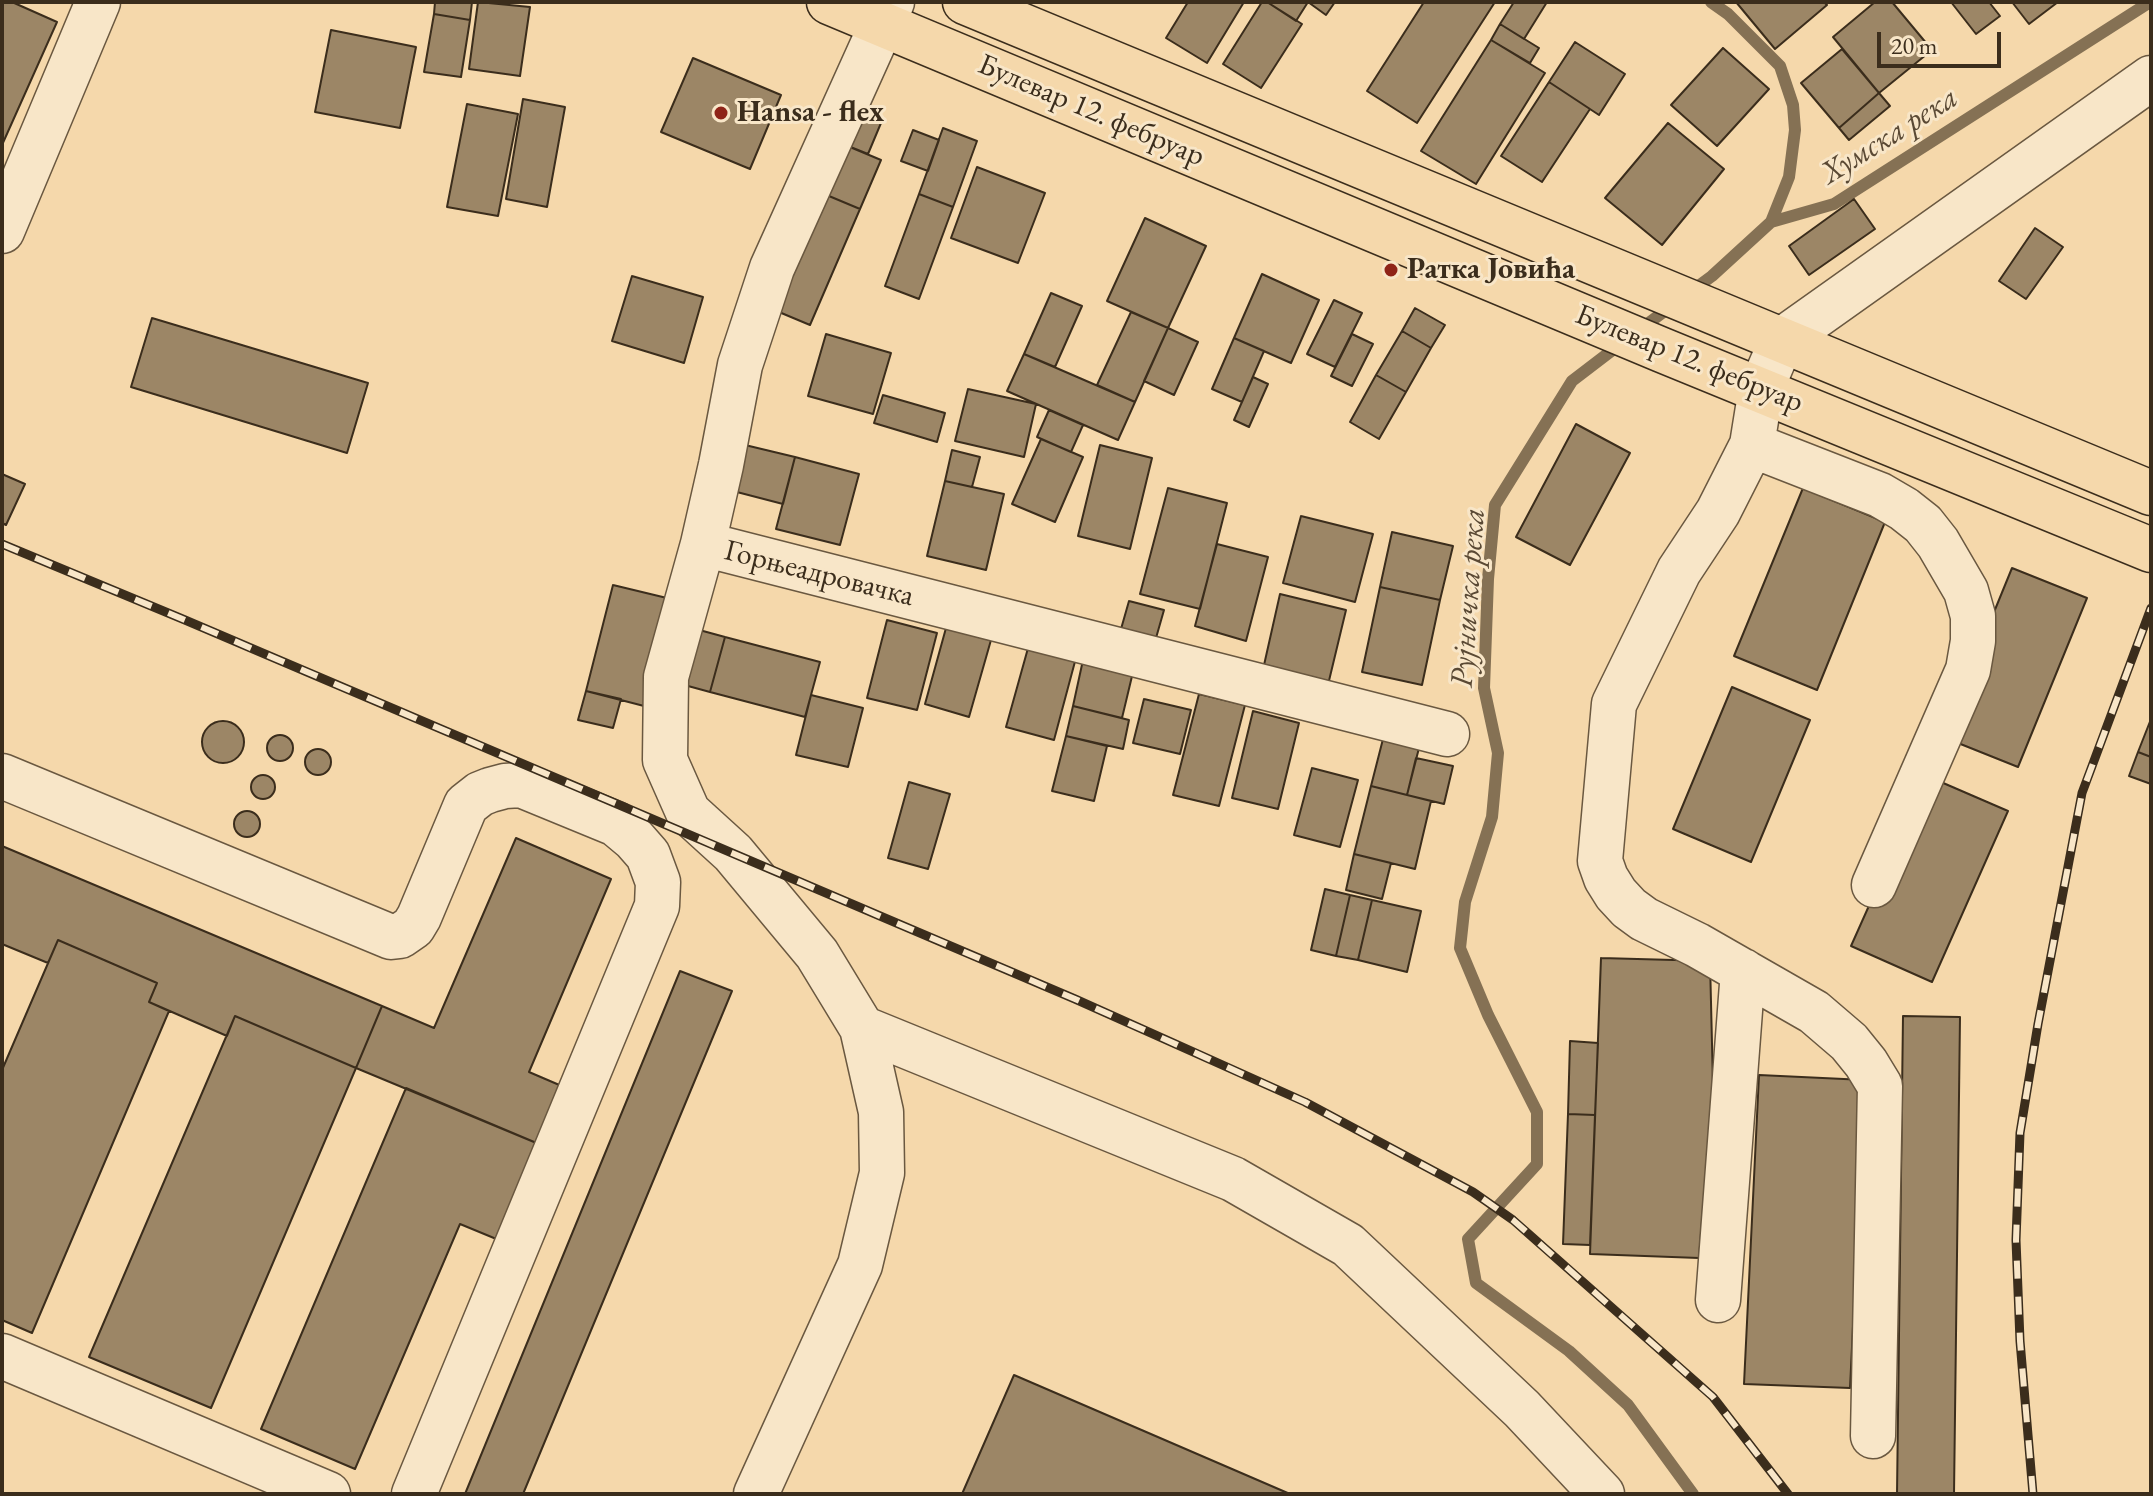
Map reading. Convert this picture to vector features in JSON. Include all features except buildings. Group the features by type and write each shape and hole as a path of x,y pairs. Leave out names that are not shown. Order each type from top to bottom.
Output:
{"main road":[{"name":"Булевар 12. фебруар","path":"829,2 887,13 981,66 2151,550"},
{"name":"Булевар 12. фебруар","path":"992,7 1709,311 2151,493"}],"street":[{"path":"2,231 98,2"},
{"path":"981,66 992,7"},
{"name":"Горњеадровачка","path":"887,13 772,268 740,365 703,544 1447,734"},
{"path":"1873,1436 1880,1086 1858,1053 1814,1012 1697,945 1644,919 1616,894 1600,861 1614,704 1679,571 1718,512 1752,445 1761,389 1782,340 2151,78"},
{"path":"1752,445 1880,495 1904,509 1923,524 1955,568 1973,616 1968,670 1874,885"},
{"path":"703,544 666,677 665,760 688,812 733,853 817,954 862,1028 881,1112 882,1173 860,1265 756,1494"},
{"path":"2,776 391,937 400,936 413,927 466,805 490,790 521,785 616,824 648,855 658,882 657,906 414,1494"},
{"path":"1718,1300 1743,971"},
{"path":"862,1028 1233,1179 1348,1245 1522,1409 1602,1494"},
{"path":"2,1356 328,1494"}],"waterway":[{"name":"Рујничка река","path":"1689,293 1771,222 1789,177 1795,130 1793,105 1780,66 1728,14 1711,2"},
{"name":"Хумска река","path":"1771,222 1834,204 2150,2"},
{"name":"Рујничка река","path":"1638,331 1674,304"},
{"name":"Рујничка река","path":"1623,342 1572,381 1495,505 1488,579 1484,688 1498,753 1492,817 1465,902 1460,948 1488,1015 1537,1112 1537,1164 1468,1239 1476,1283 1569,1351 1628,1405 1693,1494"}],"railway":[{"path":"2,544 1075,999 1305,1102 1473,1192 1513,1220 1713,1397 1788,1494"},
{"path":"2033,1494 2020,1341 2016,1240 2020,1133 2082,793 2151,608"}],"place":[{"name":"Hansa - flex","path":"721,113"},
{"name":"Ратка Јовића","path":"1391,270"}]}
